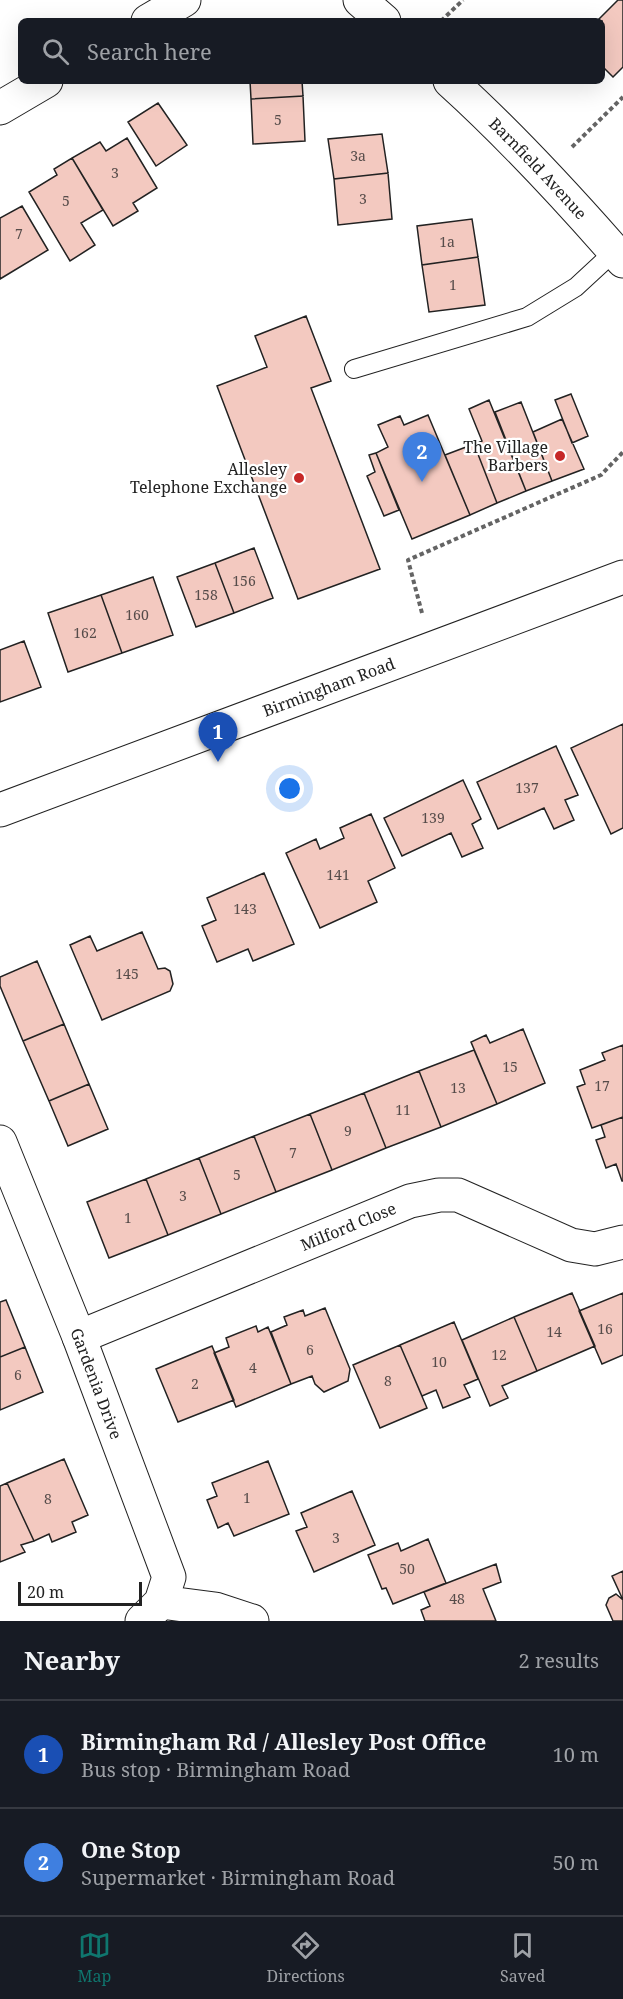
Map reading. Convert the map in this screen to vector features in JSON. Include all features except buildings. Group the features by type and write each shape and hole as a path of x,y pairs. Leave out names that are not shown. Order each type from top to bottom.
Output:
{"street":[{"path":"153,18 184,0"},
{"path":"360,0 381,18"},
{"path":"0,108 41,84"},
{"name":"Barnfield Avenue","path":"453,84 546,174 619,256"},
{"name":"Birmingham Road","path":"0,810 623,577"},
{"name":"Gardenia Drive","path":"0,1142 10,1197 79,1337 170,1577 152,1612"},
{"name":"Milford Close","path":"79,1337 410,1201 439,1194 458,1195 571,1245 595,1249 623,1242"},
{"path":"152,1612 214,1609 252,1621"}],"lane":[{"path":"354,369 527,317 576,287 619,256"}],"path":[{"path":"444,18 463,0"},
{"path":"546,174 623,97"},
{"path":"431,649 408,560 601,475 623,452"}],"place":[{"name":"The Village Barbers","path":"560,456"},
{"name":"Allesley Telephone Exchange","path":"299,478"},
{"name":"One Stop","path":"422,482"},
{"name":"Birmingham Rd / Allesley Post Office","path":"218,762"}]}
